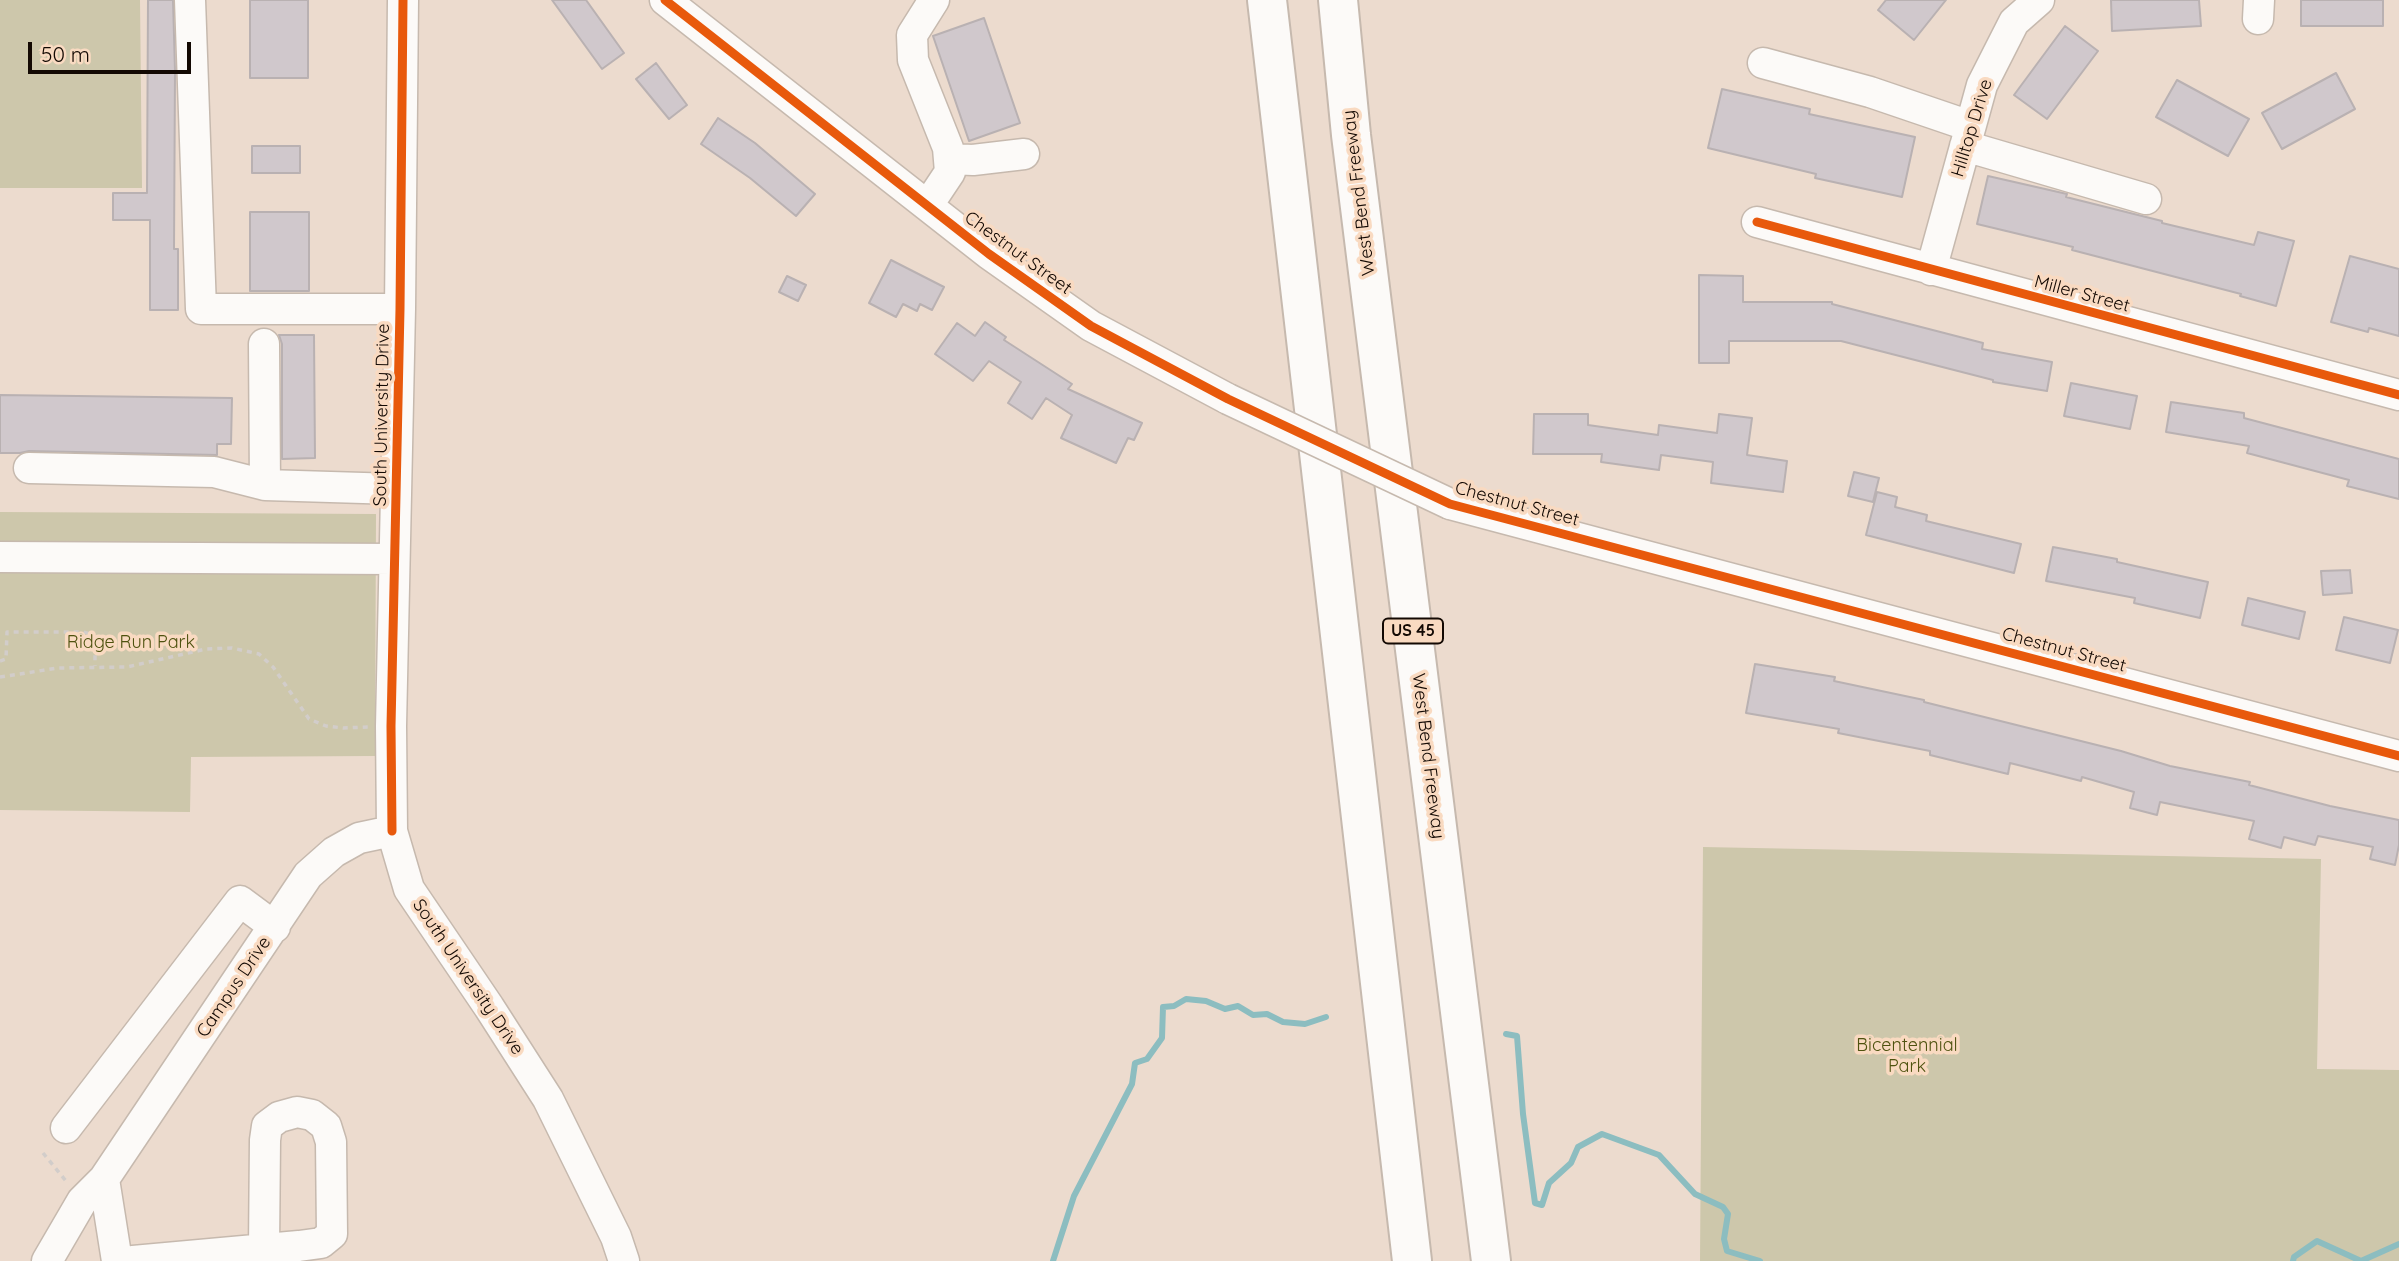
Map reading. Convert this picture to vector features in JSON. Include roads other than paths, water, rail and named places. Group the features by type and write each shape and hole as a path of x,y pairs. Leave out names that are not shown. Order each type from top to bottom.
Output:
{"highway":[{"path":"1268,0 1412,1261"},
{"name":"West Bend Freeway","path":"1338,0 1351,135 1491,1261"}],"street":[{"path":"190,0 201,309 400,309"},
{"name":"South University Drive","path":"403,0 400,309 391,726 392,831 409,889 548,1099 616,1237 624,1261"},
{"name":"Chestnut Street","path":"665,0 989,254 1091,326 1228,399 1450,504 2399,756"},
{"path":"928,205 950,172 948,148 914,61 912,35 934,0"},
{"name":"Hilltop Drive","path":"1931,270 1982,85 2014,22 2039,0"},
{"path":"1763,63 1870,92 1968,136 2146,199"},
{"path":"949,159 973,160 1024,154"},
{"name":"Miller Street","path":"1757,222 2399,395"},
{"path":"264,344 265,485"},
{"path":"29,468 214,472 265,485 396,489"},
{"path":"0,557 394,559"},
{"name":"Campus Drive","path":"47,1261 82,1201 104,1179 308,875 334,852 359,838 392,831"},
{"path":"66,1128 240,901 275,927"},
{"path":"215,934 254,956"},
{"path":"104,1179 117,1261"},
{"path":"133,1261 264,1249"}],"waterway":[{"path":"1053,1261 1074,1196 1132,1084 1135,1063 1147,1059 1162,1038 1163,1007 1174,1006 1186,999 1206,1001 1225,1009 1238,1006 1253,1015 1267,1014 1283,1022 1305,1024 1326,1017"},
{"path":"1506,1034 1517,1036 1523,1114 1535,1203 1542,1205 1549,1183 1571,1163 1578,1147 1602,1134 1659,1155 1695,1194 1723,1207 1728,1214 1724,1239 1727,1251 1760,1261"},
{"path":"2293,1261 2294,1257 2317,1241 2361,1261 2399,1244"}],"park label":[{"name":"Ridge Run Park","path":"131,643"},
{"name":"Bicentennial Park","path":"1907,1056"}]}
